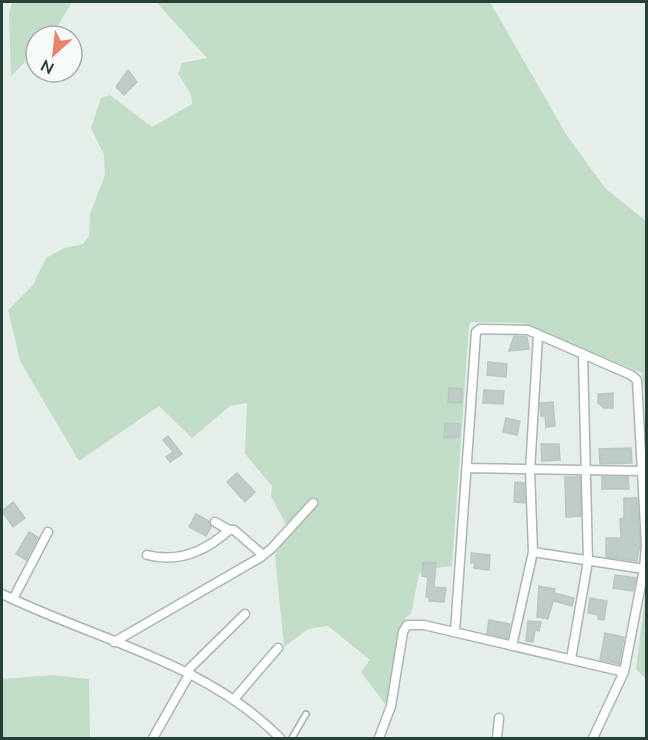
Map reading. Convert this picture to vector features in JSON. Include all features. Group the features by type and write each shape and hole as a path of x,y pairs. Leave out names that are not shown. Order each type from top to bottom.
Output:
{"street":[{"path":"454,632 468,468 476,332 480,329 528,330 637,380 646,545 644,570 624,672 592,738"},
{"path":"512,646 532,552 530,471 538,336"},
{"path":"571,660 588,561 584,356"},
{"path":"468,468 530,471 641,471"},
{"path":"114,642 263,555 313,503"},
{"path":"215,522 229,530 234,530 263,555"},
{"path":"147,555 172,559 186,556 229,530"},
{"path":"13,599 48,532"},
{"path":"532,552 644,570"},
{"path":"2,594 188,672 235,698 280,738"},
{"path":"153,738 188,672 245,614"},
{"path":"379,738 391,706 407,625 424,625 624,672"},
{"path":"235,698 279,648"},
{"path":"497,738 500,718"}],"lane":[{"path":"292,738 306,714"}],"green space":[{"path":"12,2 72,2 59,24 24,24 24,63 11,76 9,14"},
{"path":"156,2 490,2 566,134 605,188 646,221 646,404 642,373 523,323 471,322 452,566 429,569 419,574 411,614 405,618 388,708 361,672 370,660 328,626 308,629 284,647 275,555 290,532 271,496 272,486 245,454 247,403 230,406 192,438 159,406 79,461 20,361 8,310 33,285 46,258 64,248 83,244 89,236 90,214 105,175 104,155 91,128 101,98 110,95 152,127 192,104 191,94 178,74 182,63 207,58"},
{"path":"646,590 646,679 636,669"},
{"path":"53,675 89,679 90,738 2,738 2,679"}],"building":[{"path":"128,70 137,82 124,95 116,87"},
{"path":"514,336 527,337 529,349 509,351"},
{"path":"488,362 507,364 506,377 487,375"},
{"path":"449,388 462,389 461,403 448,402"},
{"path":"484,390 504,391 503,404 483,403"},
{"path":"613,393 613,408 604,408 598,403 598,394"},
{"path":"553,402 555,426 546,427 545,416 541,416 540,403"},
{"path":"506,418 520,421 517,435 503,432"},
{"path":"445,423 460,424 459,437 444,438"},
{"path":"168,436 182,454 170,462 166,457 173,452 163,440"},
{"path":"541,444 559,444 560,460 542,461"},
{"path":"631,448 632,463 600,464 599,449"},
{"path":"237,473 255,492 245,502 227,482"},
{"path":"565,477 580,477 581,516 566,517"},
{"path":"602,477 628,477 629,489 602,489"},
{"path":"515,482 524,483 525,503 514,502"},
{"path":"624,498 637,498 640,543 637,561 606,557 606,538 621,538 620,519 624,518"},
{"path":"13,502 25,518 13,527 2,511"},
{"path":"196,514 209,521 211,527 206,536 189,527"},
{"path":"29,532 38,537 26,560 16,554"},
{"path":"471,553 490,555 489,570 474,568 475,563 471,563"},
{"path":"423,562 436,563 434,587 446,588 444,602 429,601 429,597 426,597 428,577 422,576"},
{"path":"615,575 636,578 633,591 613,588"},
{"path":"539,586 555,589 554,593 574,598 572,606 553,601 548,619 537,617"},
{"path":"590,598 607,601 604,620 598,619 598,615 588,613"},
{"path":"489,620 510,624 507,638 487,633"},
{"path":"528,621 541,622 539,631 535,630 533,642 526,641"},
{"path":"605,633 624,637 619,664 600,660"}]}
